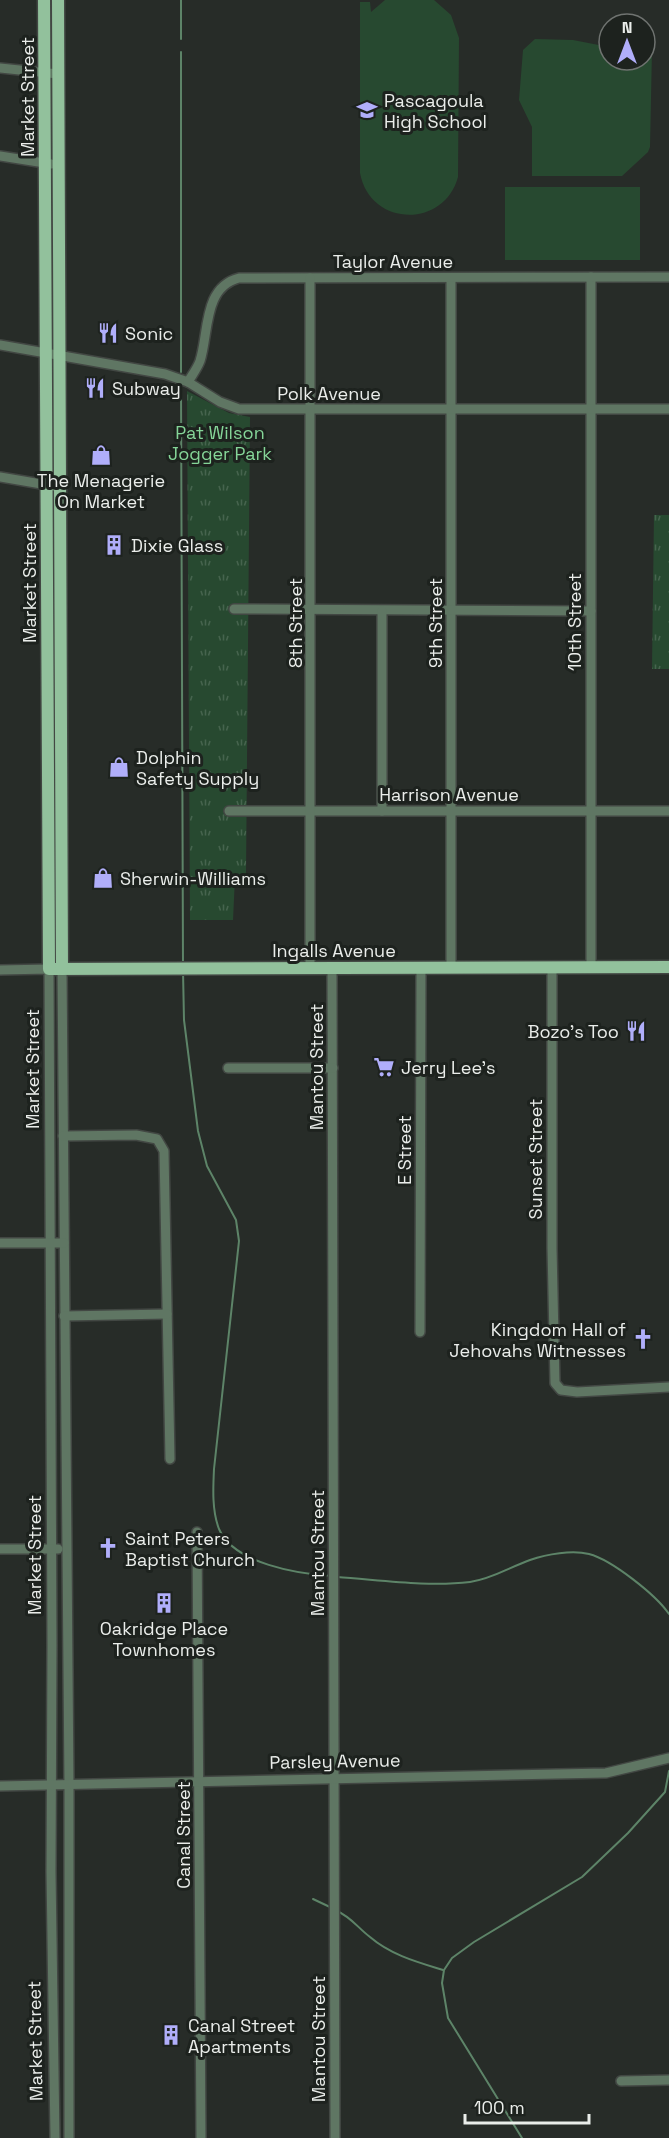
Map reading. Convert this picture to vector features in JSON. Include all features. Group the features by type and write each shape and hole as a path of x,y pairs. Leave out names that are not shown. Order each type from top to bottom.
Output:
{"main road":[{"name":"Market Street","path":"44,0 45,74 52,164"},
{"name":"Market Street","path":"56,969 52,164 58,74 58,0"},
{"name":"Ingalls Avenue","path":"56,969 669,967"}],"street":[{"path":"0,68 58,74"},
{"path":"0,156 52,164"},
{"name":"10th Street","path":"591,277 591,968"},
{"name":"Taylor Avenue","path":"188,382 200,361 214,298 222,286 239,278 669,277"},
{"name":"8th Street","path":"310,278 310,968"},
{"name":"9th Street","path":"451,278 451,968"},
{"name":"Polk Avenue","path":"0,345 153,371 188,382 231,408 311,410 669,409"},
{"path":"0,477 53,486"},
{"path":"234,609 591,611"},
{"path":"382,611 382,811"},
{"name":"Harrison Avenue","path":"229,811 669,811"},
{"name":"Mantou Street","path":"332,968 335,2138"},
{"name":"E Street","path":"420,1332 421,968"},
{"name":"Sunset Street","path":"552,968 555,1383 561,1390 577,1392 669,1387"},
{"name":"Ingalls Avenue","path":"0,970 56,969"},
{"name":"Market Street","path":"56,969 63,1136 65,1548 69,1785 69,2138"},
{"name":"Market Street","path":"55,2138 51,1786 51,1243 56,969"},
{"path":"228,1068 333,1068"},
{"path":"63,1136 136,1135 157,1139 164,1151 170,1459"},
{"path":"0,1243 64,1244"},
{"path":"64,1316 167,1314"},
{"name":"Canal Street","path":"197,1532 201,2138"},
{"path":"0,1549 65,1548"},
{"name":"Parsley Avenue","path":"0,1786 606,1773 664,1759"},
{"path":"626,2081 669,2080"}],"green space":[{"path":"385,0 434,0 451,15 459,38 458,177 450,194 438,206 423,213 407,215 392,212 378,204 367,191 360,173 360,2 370,2 371,12"},
{"path":"535,39 573,40 597,45 597,72 652,72 648,152 622,176 532,176 532,127 519,100 523,50"},
{"path":"505,187 640,187 640,260 505,260"},
{"name":"Pat Wilson Jogger Park","path":"187,391 229,413 250,417 246,874 235,876 233,920 190,920"},
{"path":"654,515 669,515 669,669 652,669"}],"waterway":[{"path":"181,0 181,39"},
{"path":"181,52 181,372"},
{"path":"181,387 183,963"},
{"path":"183,971 184,1020 198,1131 207,1166 236,1220 239,1241 214,1469 215,1515 219,1529 227,1541 238,1551 253,1559 303,1573 332,1576"},
{"path":"337,1577 421,1583 470,1582 493,1576 537,1558 575,1552 589,1554 609,1563 633,1579 669,1614"},
{"path":"522,2138 448,2018 442,1983 444,1970 452,1958 474,1942 582,1877 628,1833 665,1792 669,1771"},
{"path":"313,1899 332,1908"},
{"path":"337,1911 387,1949 443,1970"}],"place":[{"name":"Pascagoula High School","path":"367,110"},
{"name":"Sonic","path":"108,333"},
{"name":"Subway","path":"95,388"},
{"name":"The Menagerie On Market","path":"101,455"},
{"name":"Dixie Glass","path":"114,545"},
{"name":"Dolphin Safety Supply","path":"119,767"},
{"name":"Sherwin-Williams","path":"103,878"},
{"name":"Bozo's Too","path":"636,1031"},
{"name":"Jerry Lee's","path":"384,1067"},
{"name":"Kingdom Hall of Jehovahs Witnesses","path":"643,1339"},
{"name":"Saint Peters Baptist Church","path":"108,1548"},
{"name":"Oakridge Place Townhomes","path":"164,1603"},
{"name":"Canal Street Apartments","path":"171,2035"}]}
